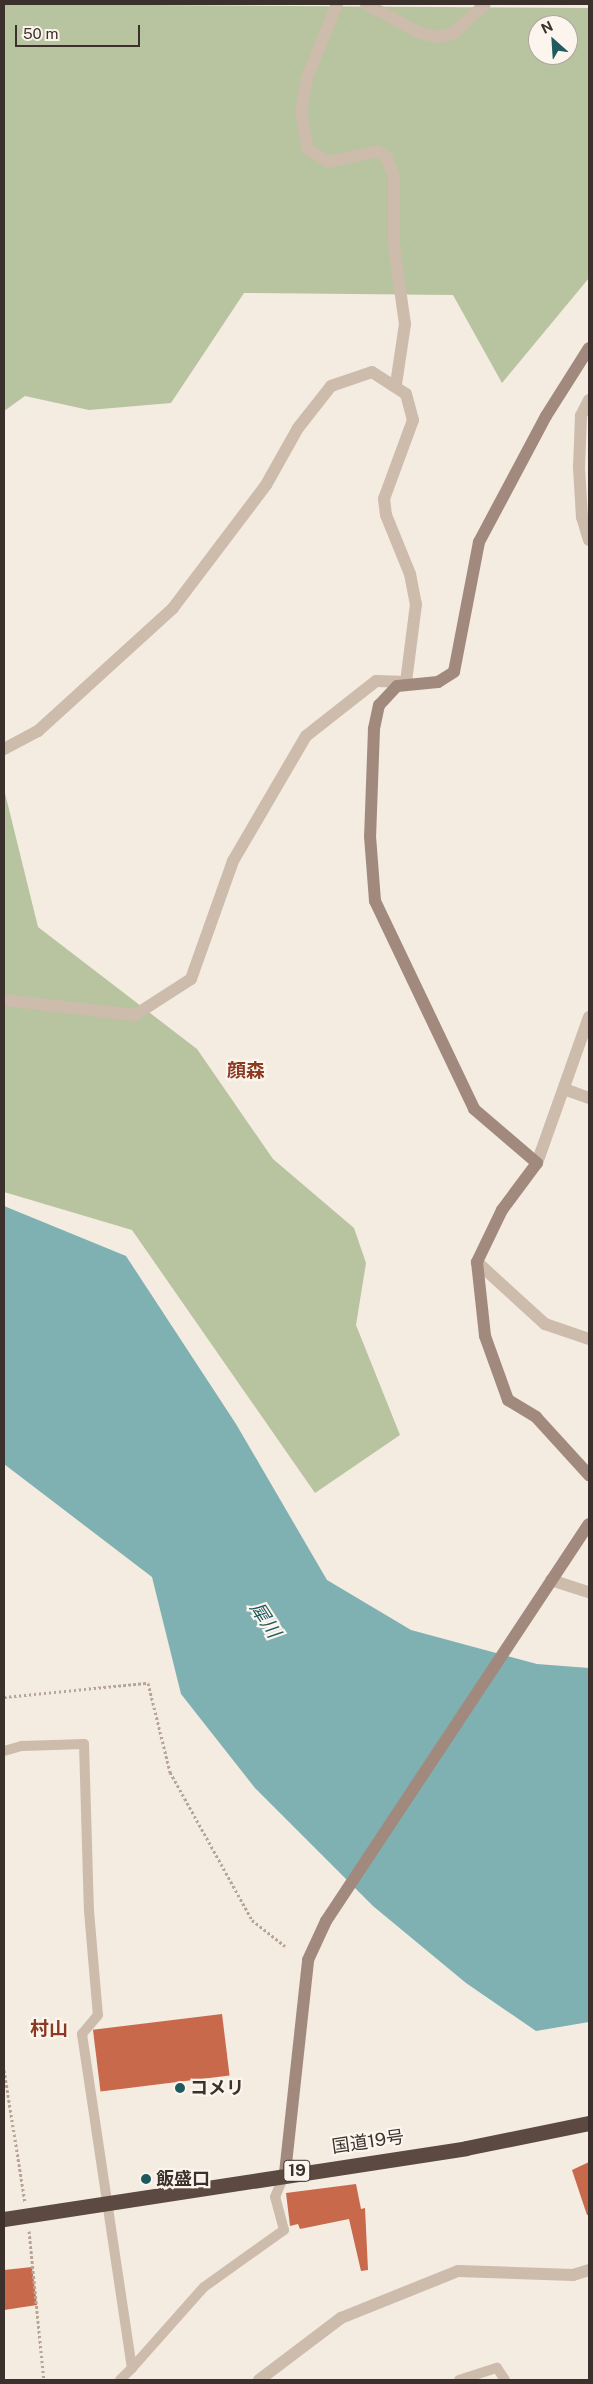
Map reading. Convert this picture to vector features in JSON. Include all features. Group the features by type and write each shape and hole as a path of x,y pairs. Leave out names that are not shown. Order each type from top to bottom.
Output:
{"highway":[{"name":"国道19号","path":"4,2219 285,2173 466,2148 589,2123"}],"street":[{"path":"337,4 307,78 301,111 308,149 328,162 378,151 387,158 394,177 394,246 405,324 396,384"},
{"path":"366,4 420,33 438,37 454,33 485,4"},
{"path":"4,1000 134,1015 191,979 233,862 306,736 376,681 438,682 454,672 479,542 546,416 589,348"},
{"path":"4,749 38,731 173,608 266,485 298,428 332,386 372,372 396,384 412,405 413,420 384,499 386,515 410,574 416,604 406,682"},
{"path":"589,400 580,416 579,467 582,517 589,540"},
{"path":"406,682 388,691 379,705 374,729 370,836 375,901 474,1109 537,1163"},
{"path":"589,1018 537,1163 502,1210 477,1262 485,1336 508,1400 536,1417 589,1476"},
{"path":"564,1089 589,1098"},
{"path":"477,1262 544,1324 589,1339"},
{"path":"285,2173 308,1960 326,1921 589,1524"},
{"path":"551,1580 589,1592"},
{"path":"259,2380 341,2318 458,2271 573,2275 589,2270"}],"lane":[{"path":"4,1751 22,1746 84,1744 88,1911 98,2015 82,2034 132,2368"},
{"path":"120,2380 204,2287 284,2230 275,2197 285,2173"},
{"path":"459,2380 497,2368 505,2380"}],"path":[{"path":"4,1697 148,1683 170,1772 252,1920 285,1946"}],"green space":[{"path":"4,4 589,8 589,278 502,383 453,295 244,293 171,403 89,410 25,396 4,411"},
{"path":"4,789 38,927 197,1049 273,1159 354,1228 366,1263 356,1325 400,1435 315,1493 132,1230 4,1192"}],"water":[{"name":"犀川","path":"4,1206 126,1256 236,1424 327,1580 411,1630 537,1664 589,1668 589,2022 536,2031 466,1983 373,1906 255,1788 181,1694 152,1577 4,1464"}],"building":[{"path":"222,2014 230,2076 101,2091 93,2030"},
{"path":"589,2162 589,2215 587,2215 572,2170"},
{"path":"356,2184 361,2209 365,2208 368,2270 361,2271 349,2219 300,2229 298,2224 290,2226 286,2193"},
{"path":"32,2267 37,2305 4,2310 4,2270"}],"place":[{"name":"コメリ","path":"180,2088"},
{"name":"飯盛口","path":"146,2179"}],"district":[{"name":"顔森","path":"246,1071"},
{"name":"村山","path":"49,2029"}]}
